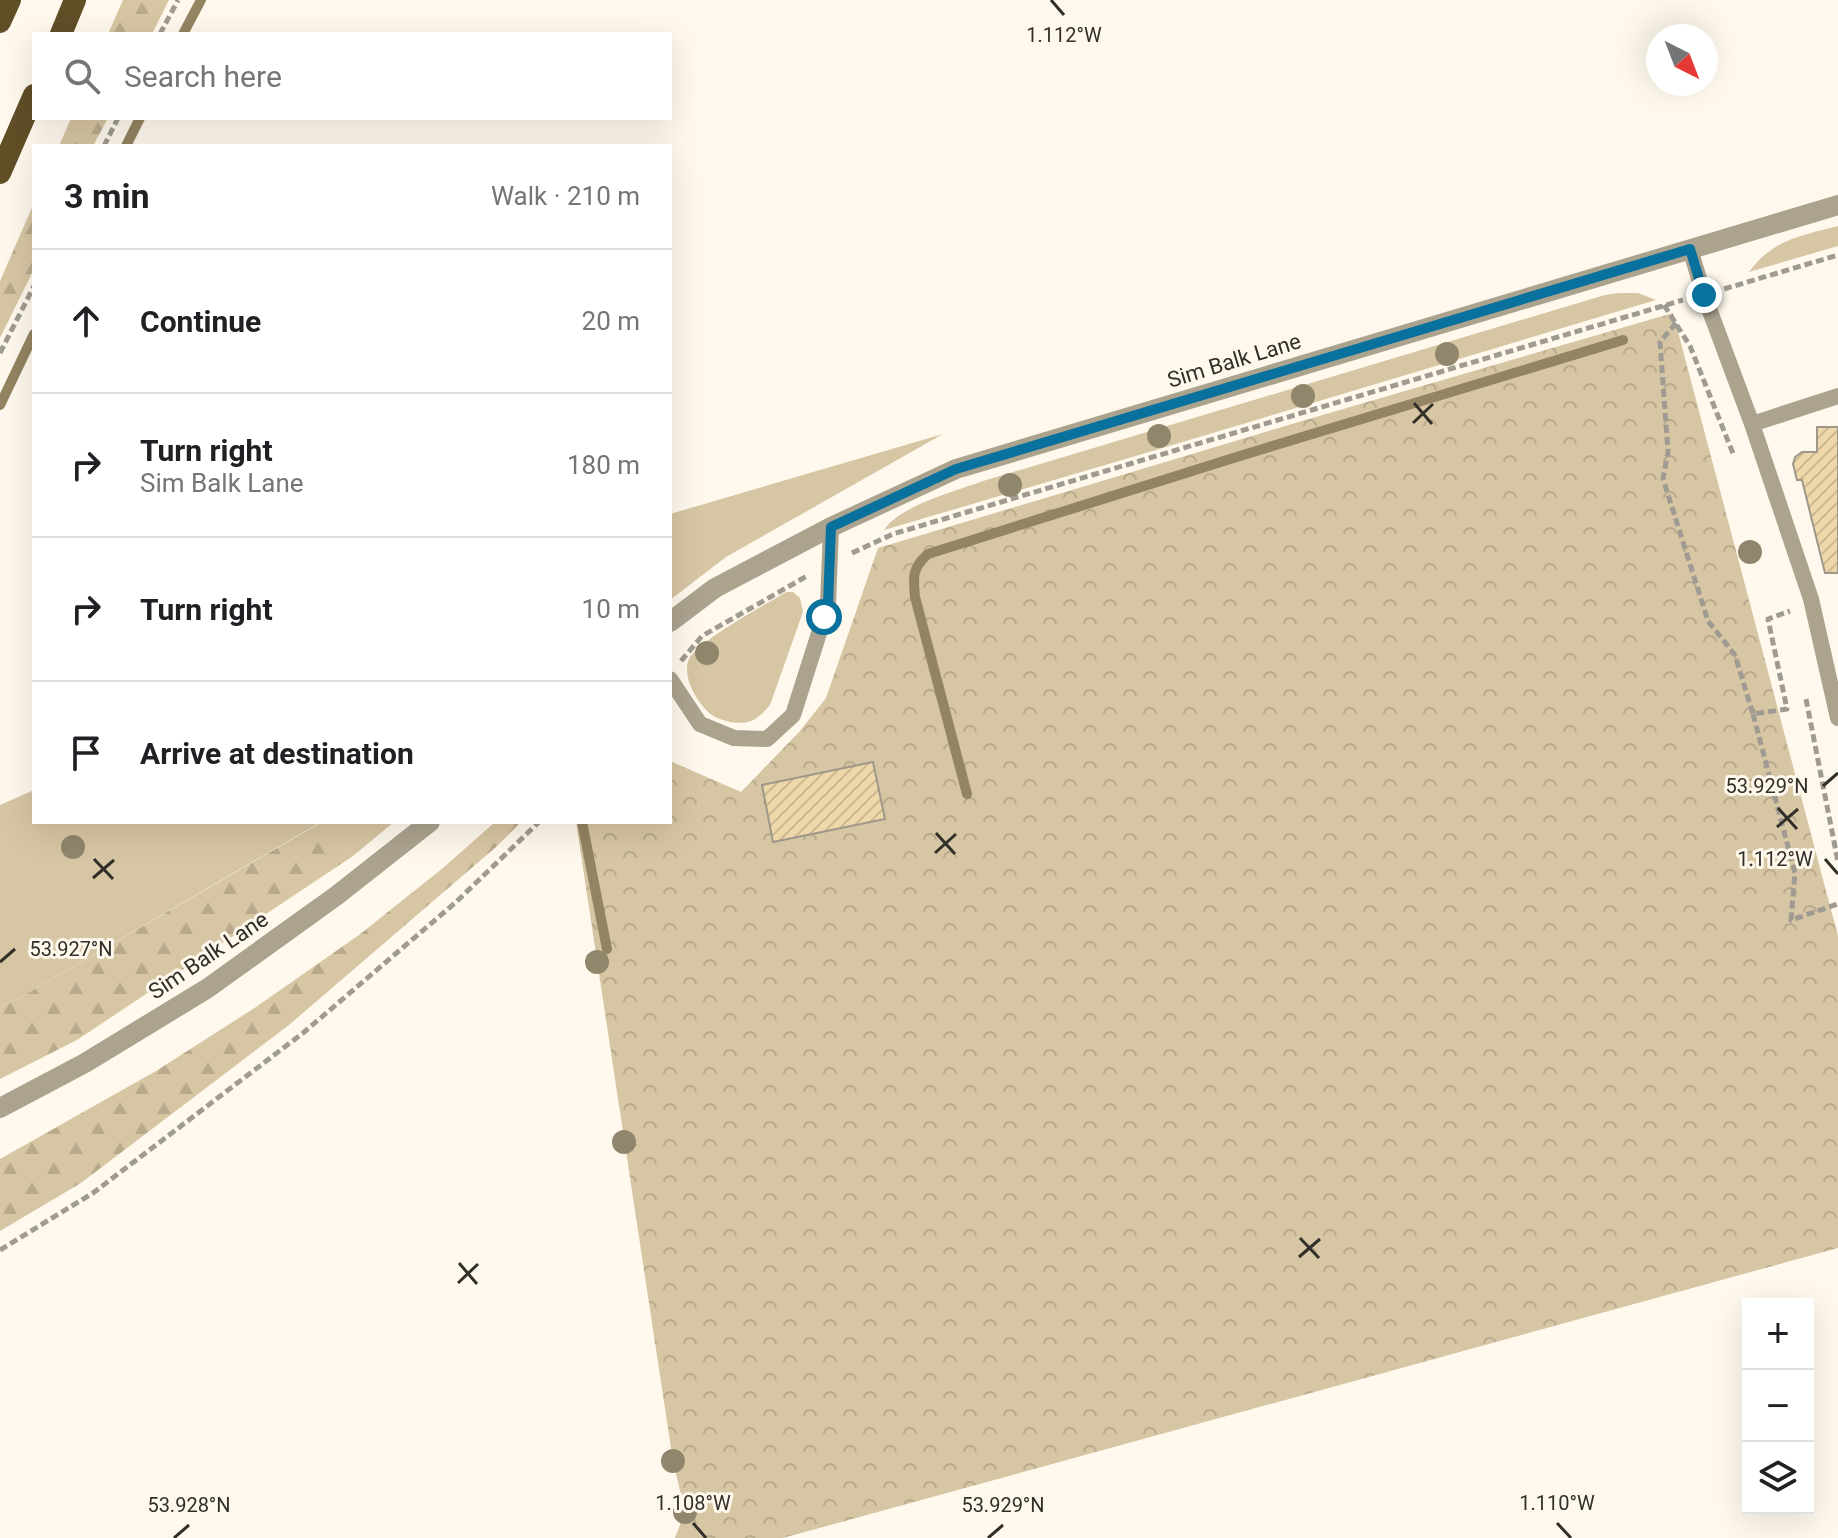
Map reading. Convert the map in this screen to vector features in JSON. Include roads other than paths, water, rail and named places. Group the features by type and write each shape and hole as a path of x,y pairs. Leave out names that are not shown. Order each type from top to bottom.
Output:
{"highway":[{"path":"0,22 10,0"},
{"path":"62,32 75,0"},
{"path":"0,173 32,100"}],"street":[{"name":"Sim Balk Lane","path":"672,620 715,588 831,527 956,469 1838,205"},
{"name":"Sim Balk Lane","path":"0,1108 85,1063 208,988 336,896 427,824"}],"lane":[{"path":"1690,249 1811,599 1838,718"},
{"path":"1752,424 1831,398 1838,388"},
{"path":"674,672 700,724 734,738 767,739 793,715 828,605 831,527"}],"waterway":[{"path":"184,32 201,0"},
{"path":"127,144 139,120"},
{"path":"0,405 32,338"},
{"path":"967,794 915,597 915,573 928,554 1623,340"},
{"path":"582,824 607,949"}]}
